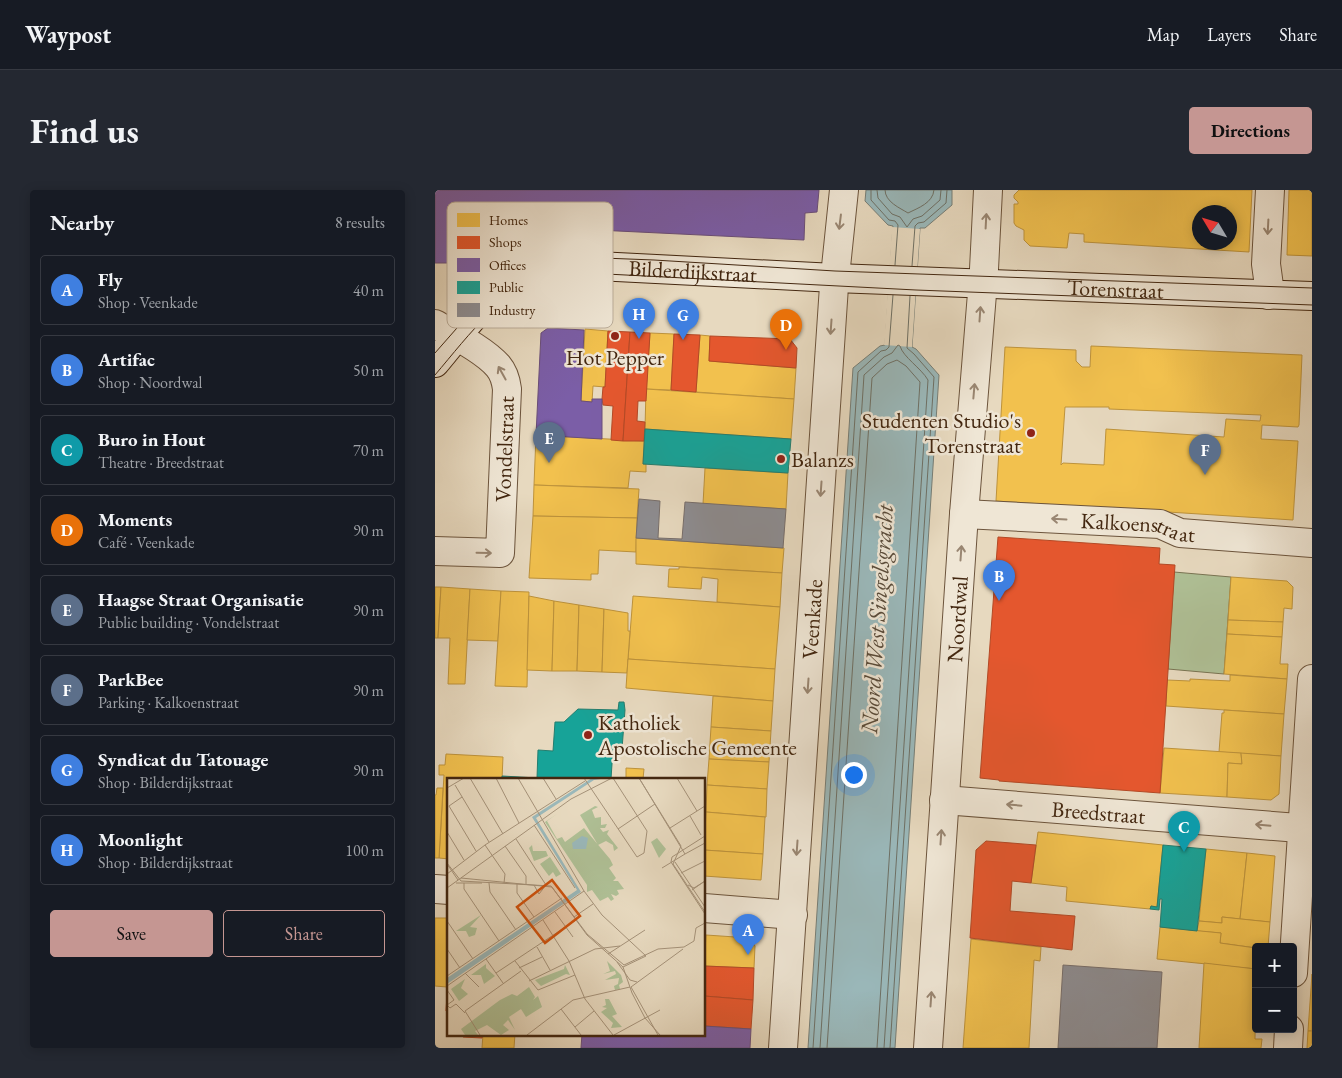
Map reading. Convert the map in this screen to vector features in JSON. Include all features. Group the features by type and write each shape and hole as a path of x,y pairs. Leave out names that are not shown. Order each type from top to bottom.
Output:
{"street":[{"name":"Veenkade","path":"783,1048 836,266 844,190"},
{"name":"Noordwal","path":"928,1048 988,190"},
{"path":"1268,295 1269,286 1265,264 1270,190"},
{"name":"Bilderdijkstraat","path":"613,265 836,266 889,280 917,281"},
{"name":"Torenstraat","path":"917,281 1312,296"},
{"path":"435,363 446,330"},
{"name":"Vondelstraat","path":"435,552 500,553 507,389 505,379 498,366 479,351 446,330"},
{"name":"Kalkoenstraat","path":"964,514 1160,524 1180,533 1312,543"},
{"path":"1296,943 1308,828 1312,679"},
{"name":"Breedstraat","path":"944,800 1308,828"},
{"path":"705,908 793,914"},
{"path":"1288,1048 1289,1033"}],"green space":[{"path":"1174,572 1231,577 1224,674 1168,669"}],"water":[{"name":"Noord West Singelsgracht","path":"866,190 952,190 952,205 925,228 920,228 912,347 939,375 895,1048 808,1048 853,368 880,346 885,345 893,226 888,225 865,201"}],"pier":[{"path":"892,227 920,229 912,347 884,345"}],"building: Homes":[{"path":"1019,190 1252,190 1249,252 1216,250 1237,250 1237,205 1192,205 1192,249 1084,242 1084,234 1069,233 1067,248 1030,246 1024,240 1024,230 1014,223 1014,204 1018,204 1018,202 1014,195"},
{"path":"1289,190 1312,190 1312,256 1287,255"},
{"path":"585,329 608,331 605,387 593,386 592,402 581,401"},
{"path":"650,333 674,334 671,390 646,389"},
{"path":"700,335 710,336 709,361 796,368 794,399 696,392"},
{"name":"Studenten Studio's Torenstraat","path":"1091,346 1302,355 1299,425 1298,427 1262,425 1261,439 1298,441 1293,520 996,501 1005,347 1076,350 1076,361 1082,367 1090,367","holes":["1065,407 1109,407 1109,409 1261,415 1260,421 1226,419 1224,437 1106,429 1104,465 1063,463 1061,465"]},
{"path":"646,389 794,399 791,439 645,429"},
{"path":"536,435 644,441 643,464 646,464 646,472 630,471 628,488 534,485"},
{"path":"705,468 788,473 786,509 703,504"},
{"path":"534,485 639,489 637,518 533,516"},
{"path":"533,516 637,518 636,552 599,550 598,574 591,574 591,580 529,578"},
{"path":"636,538 784,548 782,573 636,564"},
{"path":"679,567 782,573 780,607 717,602 718,579 702,577 701,589 668,587 669,569 679,569"},
{"path":"1231,577 1287,581 1293,587 1292,609 1284,608 1283,622 1228,620"},
{"path":"435,587 441,587 438,638 435,638"},
{"path":"441,587 470,589 465,684 448,684 450,638 438,638"},
{"path":"470,589 501,591 498,641 467,640"},
{"path":"501,591 529,592 527,687 495,686"},
{"path":"529,596 554,601 552,671 527,670"},
{"path":"633,596 780,607 775,669 628,659"},
{"path":"554,601 579,605 577,671 552,671"},
{"path":"579,605 604,609 602,672 577,671"},
{"path":"604,609 628,613 628,631 630,631 627,673 602,672"},
{"path":"1228,620 1283,622 1282,637 1227,634"},
{"path":"1227,634 1282,637 1280,664 1288,664 1287,679 1224,674"},
{"path":"628,659 775,669 773,701 626,688"},
{"path":"1230,675 1287,679 1284,714 1166,706 1167,680 1230,681"},
{"path":"713,696 773,701 771,731 711,727"},
{"path":"1224,710 1284,714 1281,756 1219,752 1222,713 1224,713"},
{"path":"711,727 771,731 769,762 709,759"},
{"path":"1164,748 1241,753 1242,764 1228,763 1227,797 1160,793"},
{"path":"1241,753 1281,756 1279,794 1271,800 1227,797 1228,763 1242,764"},
{"path":"446,754 503,757 502,778 447,778 447,859 439,858 444,775 439,775 439,765 445,765"},
{"path":"709,759 769,762 767,789 707,785"},
{"path":"626,768 644,769 643,778 626,778"},
{"path":"707,785 767,789 766,817 706,812"},
{"path":"437,788 443,788 439,858 435,858 435,795"},
{"path":"706,812 765,817 763,854 705,850"},
{"path":"1038,832 1163,845 1157,907 1151,906 1150,909 1066,901 1067,887 1031,883"},
{"path":"1206,849 1247,853 1240,919 1222,917 1222,923 1199,921"},
{"path":"705,850 763,854 761,880 705,876"},
{"path":"1247,853 1275,856 1270,922 1240,919"},
{"path":"1222,917 1270,922 1268,943 1252,943 1252,947 1220,943 1221,933 1197,931 1199,921 1222,923"},
{"path":"435,918 447,918 447,987 435,986"},
{"path":"1160,927 1221,933 1220,943 1252,947 1252,969 1157,959"},
{"path":"706,935 750,938 755,946 754,968 705,966"},
{"path":"971,939 1041,947 1040,961 1034,960 1029,1048 963,1048"},
{"path":"1204,963 1252,969 1252,1033 1255,1033 1255,1039 1262,1039 1261,1048 1199,1048"},
{"path":"1312,974 1312,1031 1308,1031"},
{"path":"1308,1031 1312,1031 1312,1048 1307,1048"},
{"path":"483,1036 515,1036 514,1048 482,1048"}],"building: Shops":[{"path":"608,331 630,332 623,441 611,440 613,406 603,405 602,399 603,387 605,387"},
{"path":"630,332 650,333 646,401 638,401 637,421 645,422 644,441 623,441"},
{"path":"674,334 700,335 696,392 671,390"},
{"path":"710,336 790,339 797,348 796,368 709,361"},
{"path":"998,537 1160,548 1159,564 1175,565 1160,793 980,778"},
{"path":"986,841 1036,845 1031,883 1012,881 1010,911 1075,916 1072,950 970,938 976,850"},
{"path":"705,966 754,968 753,1000 705,996"},
{"path":"705,996 753,1000 751,1029 705,1026"},
{"path":"463,1036 482,1036 482,1038"}],"building: Offices":[{"path":"435,190 819,190 817,212 805,213 804,240 613,231 613,202 447,202 447,263 435,263"},
{"path":"548,328 584,330 581,401 592,402 592,399 602,399 602,439 536,435 541,333"},
{"path":"705,1026 751,1029 750,1048 581,1048 582,1036 705,1036"}],"building: Public":[{"path":"645,429 791,439 788,473 643,464"},
{"name":"Katholiek Apostolische Gemeente","path":"619,702 624,702 622,749 613,749 611,778 537,778 538,750 553,751 555,722 564,722 578,709 618,710"},
{"name":"Katholiek Apostolische Gemeente","path":"502,776 537,778 502,778"},
{"path":"1163,845 1206,849 1197,931 1160,927 1162,899 1160,899 1159,910 1150,909 1151,906 1157,907"}],"building: Industry":[{"path":"639,499 660,501 658,538 682,539 685,502 786,509 783,548 636,538"},
{"path":"1063,965 1162,972 1157,1048 1058,1048"}],"tram line":[{"path":"613,258 835,271 1312,288"},
{"path":"613,274 916,290 1312,305"},
{"path":"435,353 457,328"},
{"path":"435,375 475,328"}],"place":[{"name":"Hot Pepper","path":"615,336"},
{"name":"Moonlight","path":"639,339"},
{"name":"Syndicat du Tatouage","path":"683,340"},
{"name":"Moments","path":"786,350"},
{"name":"Studenten Studio's Torenstraat","path":"1031,433"},
{"name":"Balanzs","path":"781,459"},
{"name":"Haagse Straat Organisatie","path":"549,463"},
{"name":"ParkBee","path":"1205,475"},
{"name":"Artifac","path":"999,601"},
{"name":"Katholiek Apostolische Gemeente","path":"588,735"},
{"name":"Buro in Hout","path":"1184,852"},
{"name":"Fly","path":"748,955"}]}
